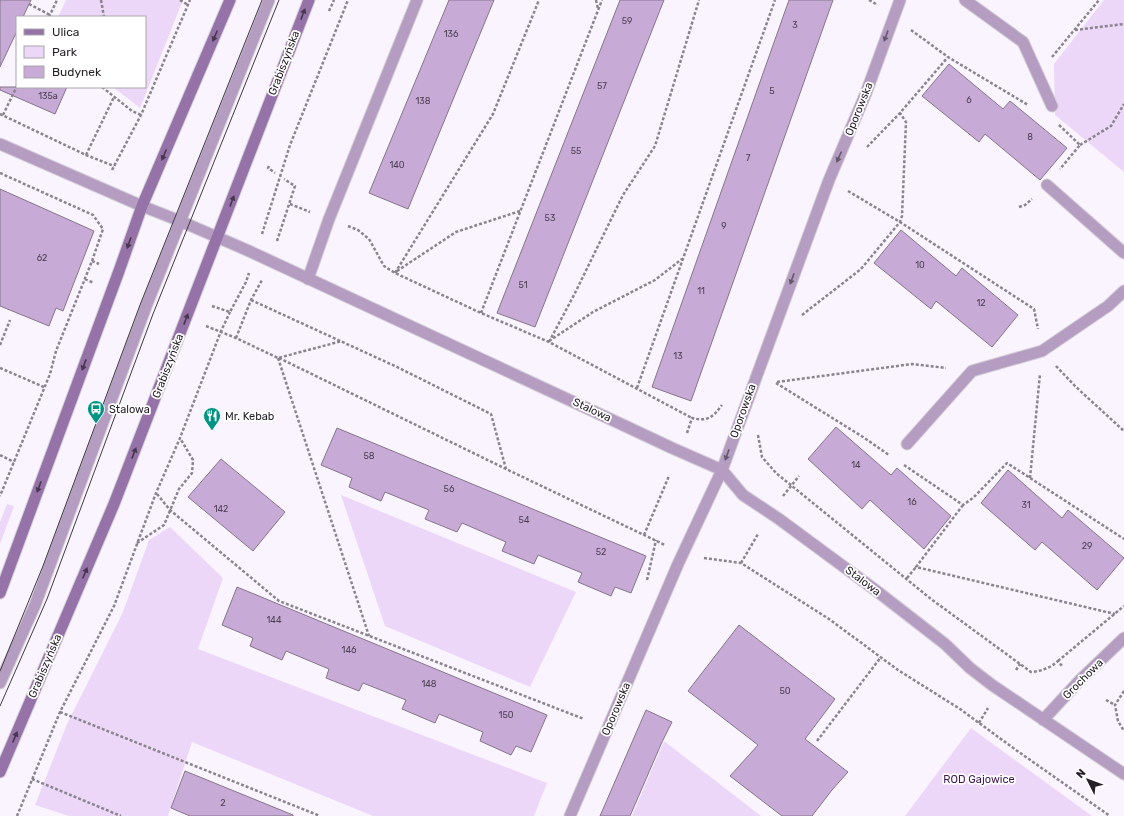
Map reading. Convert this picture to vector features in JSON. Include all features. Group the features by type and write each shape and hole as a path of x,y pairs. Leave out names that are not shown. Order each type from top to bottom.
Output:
{"main road":[{"path":"0,593 142,206 230,0"},
{"name":"Grabiszyńska","path":"0,772 114,504 309,0"}],"street":[{"path":"0,683 35,605 130,348 269,0"},
{"path":"308,279 329,219 417,0"},
{"name":"Oporowska","path":"570,816 678,564 722,470 828,180 866,93 900,0"},
{"path":"965,0 1023,42 1052,106"},
{"name":"Stalowa","path":"0,144 142,206 180,220 722,470 743,495 779,519 878,592 945,644 970,668 992,685 1124,774"},
{"path":"1046,185 1124,253"},
{"path":"907,444 972,371 1042,351 1108,306 1124,291"},
{"name":"Grochowa","path":"1043,720 1080,680 1124,638"}],"path":[{"path":"29,4 50,16 57,0"},
{"path":"101,0 104,16"},
{"path":"180,0 188,5"},
{"path":"111,172 141,115 190,0"},
{"path":"265,227 290,144 348,0"},
{"path":"395,273 494,114 538,0"},
{"path":"596,0 598,10"},
{"path":"481,314 602,0"},
{"path":"549,342 623,196 655,146 699,0"},
{"path":"637,388 775,0"},
{"path":"1038,74 1099,0"},
{"path":"1074,30 1124,24"},
{"path":"908,27 948,57 1033,108"},
{"path":"866,148 900,113 948,57"},
{"path":"16,88 2,114 86,155 114,166"},
{"path":"103,88 132,111 141,115"},
{"path":"86,155 114,97"},
{"path":"1080,145 1111,126 1124,104"},
{"path":"798,318 862,269 900,222 902,216 906,122 900,113"},
{"path":"0,173 93,216 103,229 44,387 0,496"},
{"path":"278,238 295,186 284,179"},
{"path":"848,191 900,222 1034,309 1042,351 1030,478"},
{"path":"290,204 312,212"},
{"path":"93,216 95,211"},
{"path":"395,273 456,232 520,211"},
{"path":"344,224 358,230 369,239 384,266 395,273 481,314 549,342 692,418"},
{"path":"549,342 593,312 655,280 683,258"},
{"path":"85,279 92,281"},
{"path":"17,816 60,712 114,606 156,493 180,438 221,331 246,282"},
{"path":"236,338 250,300 261,283"},
{"path":"250,300 397,367 491,414 506,469"},
{"path":"211,306 230,312"},
{"path":"0,344 10,320"},
{"path":"203,325 221,331 278,358 667,546"},
{"path":"278,358 342,341"},
{"path":"1042,351 1076,387 1124,431"},
{"path":"278,358 369,636"},
{"path":"774,382 912,364 972,371"},
{"path":"0,368 44,387"},
{"path":"772,388 774,382"},
{"path":"774,382 891,456"},
{"path":"757,433 762,457 772,469 791,486 931,599 1031,672 1052,666 1124,606"},
{"path":"137,543 164,525 179,489 192,472 193,460 180,438"},
{"path":"0,455 14,462"},
{"path":"906,578 916,567 962,505 973,498 1007,463 1124,539"},
{"path":"903,465 962,505"},
{"path":"644,535 669,476"},
{"path":"782,496 799,476"},
{"path":"156,493 170,510 279,601 584,719"},
{"path":"741,563 758,534"},
{"path":"702,558 741,563 829,619 898,670 960,709 1110,816"},
{"path":"916,567 1115,614"},
{"path":"817,741 881,657"},
{"path":"1058,661 1062,666"},
{"path":"1016,670 1020,664"},
{"path":"1124,691 1115,705 1118,721 1124,731"},
{"path":"1106,700 1115,705"},
{"path":"979,723 988,708"},
{"path":"60,712 320,816"},
{"path":"32,779 121,816"}],"green space":[{"path":"66,0 183,0 140,108 114,88 146,88 146,16 58,16"},
{"path":"1104,0 1124,0 1124,172 1055,115 1054,64"},
{"path":"341,495 576,592 530,687 385,626"},
{"path":"7,504 14,506 0,544 0,522"},
{"path":"170,527 223,578 198,649 547,783 534,816 373,816 192,742 168,816 69,816 35,805 67,724 123,612 149,540"},
{"name":"ROD Gajowice","path":"971,728 1092,816 905,816"},
{"path":"664,741 761,816 632,816"}],"building":[{"path":"0,0 31,0 23,16 16,16 16,33 0,67"},
{"path":"449,0 494,0 408,209 369,193"},
{"path":"620,0 664,0 535,327 497,313"},
{"path":"789,0 833,0 691,401 652,387"},
{"path":"949,64 1003,109 1010,101 1067,148 1040,180 985,134 979,142 922,96"},
{"path":"0,87 67,88 55,114 0,90"},
{"path":"0,189 94,231 63,311 56,308 49,326 0,306"},
{"path":"901,230 956,276 962,268 1018,315 992,347 936,301 931,309 874,263"},
{"path":"836,427 891,475 897,468 951,516 924,549 870,500 862,509 808,459"},
{"path":"337,428 646,556 631,593 615,587 611,596 578,582 582,573 538,555 534,564 502,551 506,542 462,523 457,532 425,519 429,510 385,492 381,501 349,487 352,478 321,465"},
{"path":"221,459 285,512 253,551 188,497"},
{"path":"1008,470 1062,518 1068,510 1124,558 1097,590 1042,542 1035,550 981,503"},
{"path":"237,587 547,715 531,752 516,746 511,755 480,741 483,732 439,714 435,723 402,709 406,700 363,683 359,691 326,678 329,669 286,651 282,660 250,646 253,638 222,625"},
{"path":"739,625 835,699 805,739 848,772 812,816 782,816 730,776 758,745 688,691"},
{"path":"646,710 672,722 630,816 600,816"},
{"path":"185,771 293,816 190,816 171,808"}],"tram line":[{"path":"0,671 43,566 140,305 262,0"},
{"path":"0,706 47,599 153,314 279,0"}],"place":[{"name":"Stalowa","path":"96,424"},
{"name":"Mr. Kebab","path":"212,431"}]}
